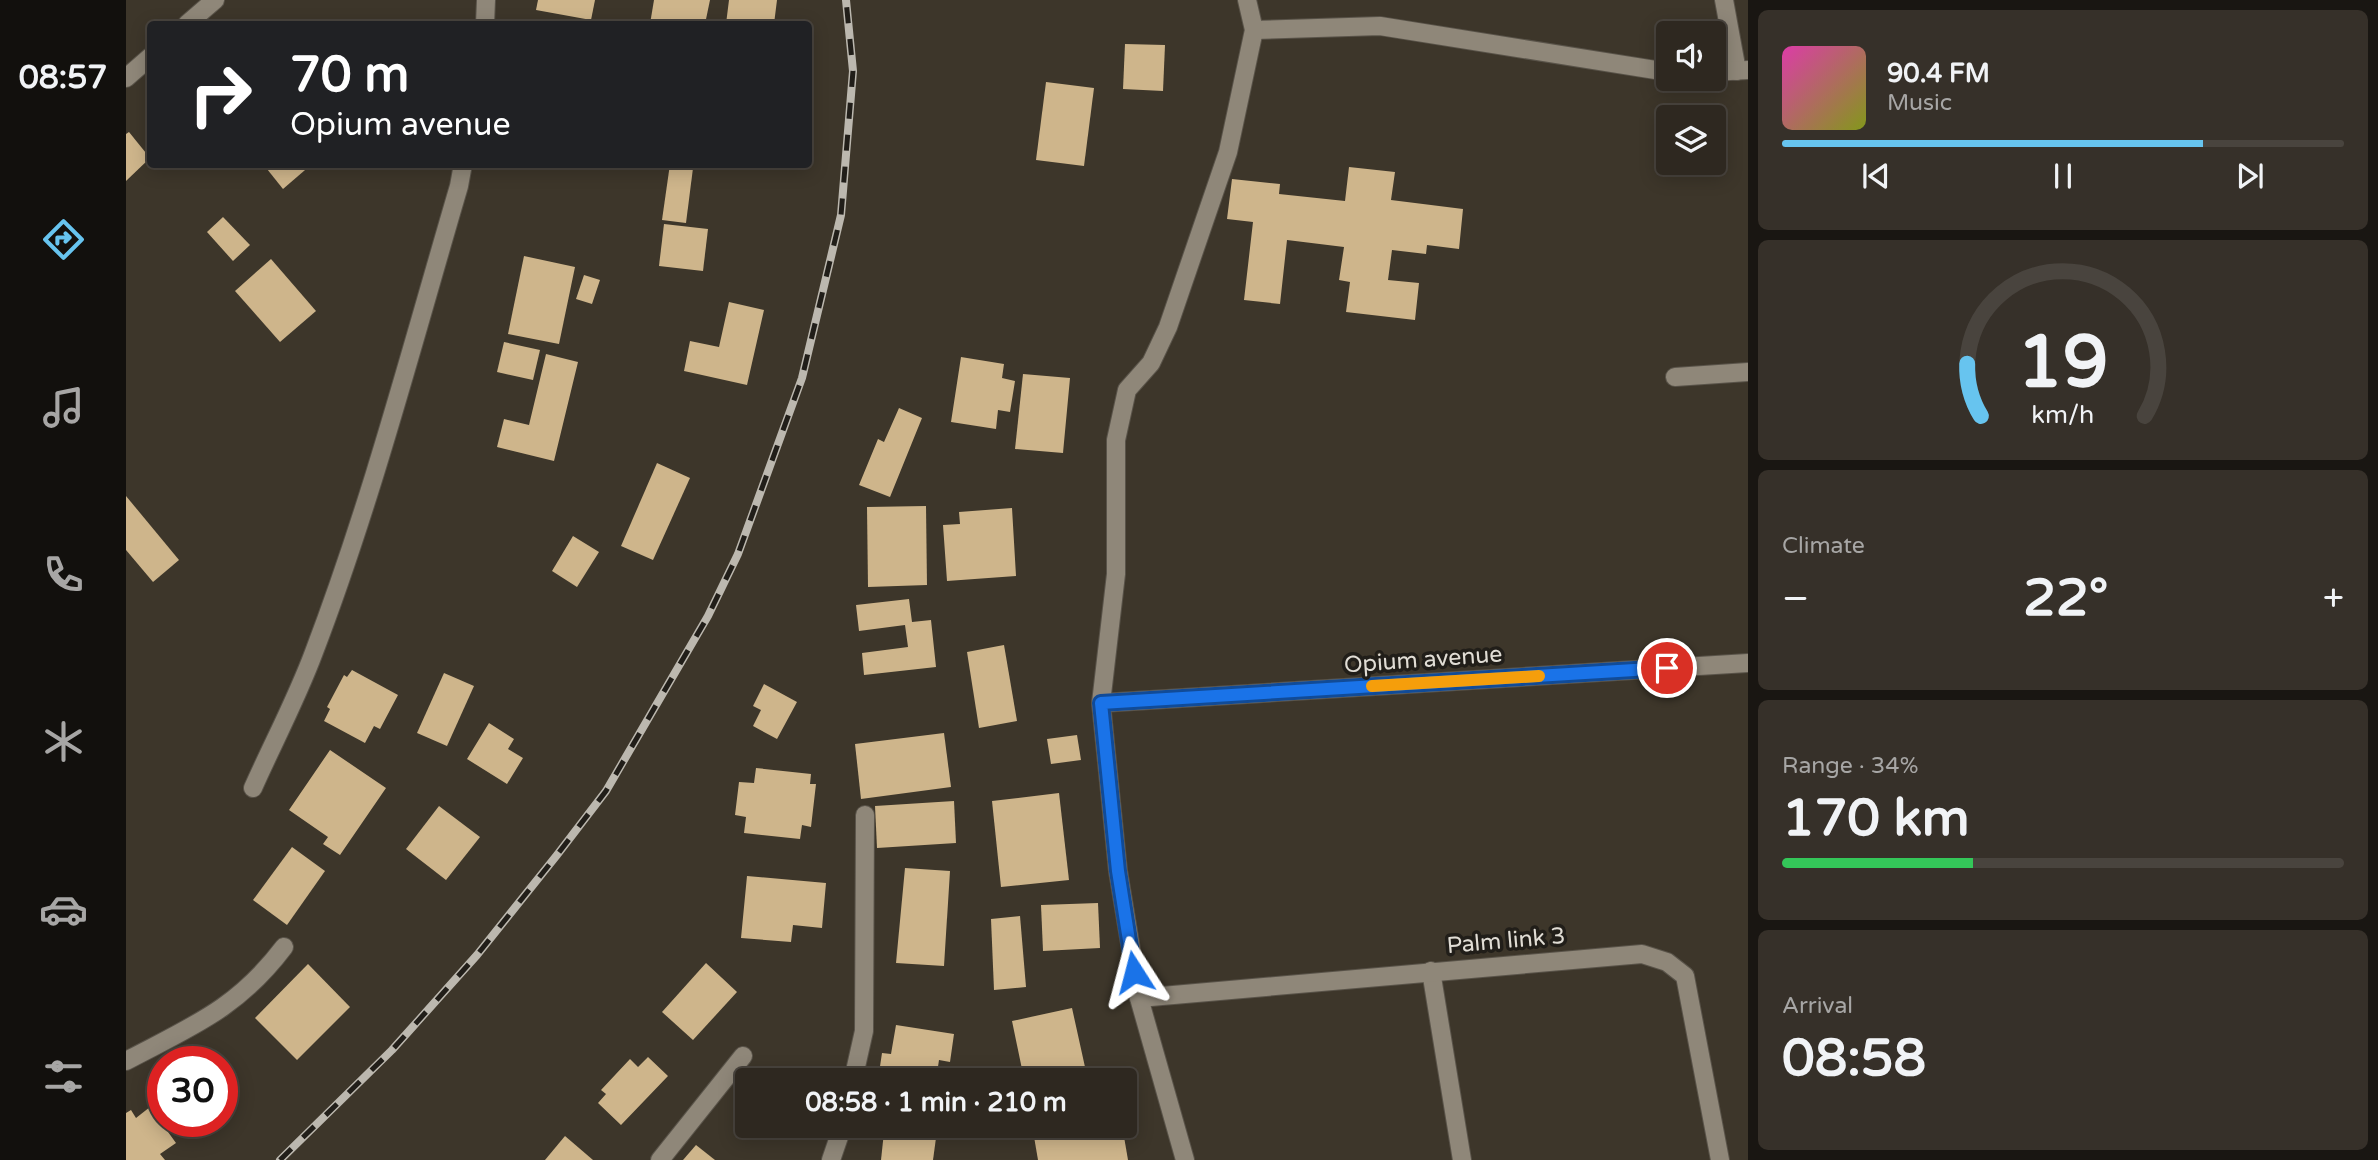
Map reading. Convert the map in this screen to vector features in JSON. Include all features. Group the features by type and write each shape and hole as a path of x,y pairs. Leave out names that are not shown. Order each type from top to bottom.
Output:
{"street":[{"path":"190,21 215,0"},
{"path":"485,21 486,0"},
{"path":"1185,1160 1139,998 1118,871 1101,703 1116,574 1116,440 1128,390 1151,363 1168,327 1228,152 1254,30 1247,0"},
{"path":"1724,0 1743,70"},
{"path":"1254,30 1380,26 1656,70"},
{"path":"126,78 147,60"},
{"path":"253,788 314,655 337,590 462,168"},
{"path":"1675,377 1748,372"},
{"name":"Opium avenue","path":"1101,703 1748,663"},
{"path":"856,1068 864,1031 865,815"},
{"path":"126,1061 206,1019 239,997 260,979 284,947"},
{"name":"Palm link 3","path":"1139,998 1642,954 1667,962 1685,976 1720,1160"},
{"path":"1431,971 1462,1160"},
{"path":"660,1160 743,1056"},
{"path":"831,1160 839,1138"}],"building":[{"path":"538,0 595,0 591,20 536,10"},
{"path":"654,0 710,0 706,21 650,21"},
{"path":"729,0 777,0 774,21 726,21"},
{"path":"1125,44 1165,45 1163,91 1123,89"},
{"path":"1046,82 1094,88 1084,166 1036,160"},
{"path":"129,132 147,154 147,161 126,181 126,134"},
{"path":"1349,167 1395,172 1391,200 1463,209 1459,249 1427,245 1426,254 1392,250 1388,280 1419,283 1415,320 1346,312 1350,282 1339,280 1344,247 1287,240 1280,304 1244,300 1253,222 1227,219 1232,179 1280,184 1279,194 1345,201"},
{"path":"266,168 307,168 283,189"},
{"path":"669,168 693,168 686,223 662,220"},
{"path":"223,217 250,245 233,261 207,232"},
{"path":"664,224 708,229 703,271 659,266"},
{"path":"524,256 575,267 559,344 508,334"},
{"path":"271,259 316,311 280,342 235,291"},
{"path":"584,275 600,280 592,304 576,299"},
{"path":"729,302 764,310 747,385 684,371 690,341 719,347"},
{"path":"504,342 540,350 533,380 497,372"},
{"path":"546,354 578,362 554,461 497,447 504,419 529,425"},
{"path":"961,357 1004,364 1002,378 1015,381 1010,412 998,410 996,429 951,422"},
{"path":"1023,374 1070,378 1063,453 1015,449"},
{"path":"899,408 922,418 890,497 859,485 878,439 884,442"},
{"path":"657,463 690,478 653,560 621,546"},
{"path":"126,496 179,560 153,582 126,550"},
{"path":"926,506 927,585 868,587 867,507"},
{"path":"1012,508 1016,576 947,581 943,525 960,524 959,512"},
{"path":"573,536 599,552 577,587 552,571"},
{"path":"909,599 912,622 931,620 936,667 864,675 862,653 908,647 905,625 859,631 856,605"},
{"path":"1004,645 1017,721 979,728 967,652"},
{"path":"352,670 398,695 380,729 374,726 365,743 324,721 330,709 327,707 344,675 347,677"},
{"path":"444,673 474,686 447,746 417,733"},
{"path":"764,684 797,702 777,739 753,726 761,710 753,706"},
{"path":"489,723 514,739 508,749 523,758 507,784 467,759"},
{"path":"944,733 951,787 861,799 855,744"},
{"path":"1077,735 1081,760 1051,764 1047,739"},
{"path":"330,750 386,788 340,855 323,844 328,837 289,810"},
{"path":"756,768 811,774 810,784 816,784 811,827 802,825 800,839 744,833 746,817 735,815 739,782 754,783"},
{"path":"1059,793 1069,880 1001,887 992,801"},
{"path":"954,801 956,843 877,848 875,806"},
{"path":"439,806 480,837 446,880 406,849"},
{"path":"292,847 325,871 287,925 253,900"},
{"path":"905,868 950,871 944,966 896,963"},
{"path":"747,876 826,883 822,928 793,925 791,942 741,938"},
{"path":"1098,903 1100,948 1043,951 1041,905"},
{"path":"1020,916 1026,987 994,990 991,919"},
{"path":"706,963 737,992 693,1040 662,1012"},
{"path":"308,964 350,1007 297,1060 255,1018"},
{"path":"1072,1008 1085,1067 1022,1068 1012,1021"},
{"path":"896,1025 954,1034 950,1062 939,1060 938,1068 880,1068 882,1053 891,1054"},
{"path":"648,1057 668,1076 621,1125 598,1103 606,1094 601,1090 630,1059 638,1067"},
{"path":"147,1109 147,1137 172,1137 176,1143 160,1154 165,1160 126,1160 126,1113 131,1110 136,1118"},
{"path":"565,1136 593,1160 545,1160"},
{"path":"883,1138 936,1138 933,1160 881,1160"},
{"path":"1034,1138 1124,1138 1128,1160 1038,1160"},
{"path":"696,1145 715,1160 683,1160"}],"railway":[{"path":"280,1160 392,1050 477,955 557,855 606,791 708,616 738,554 802,378 841,215 853,71 846,0"}],"slow traffic":[{"path":"1372,686 1539,676"}],"route":[{"path":"1134,972 1118,871 1101,703 1667,668"}]}
